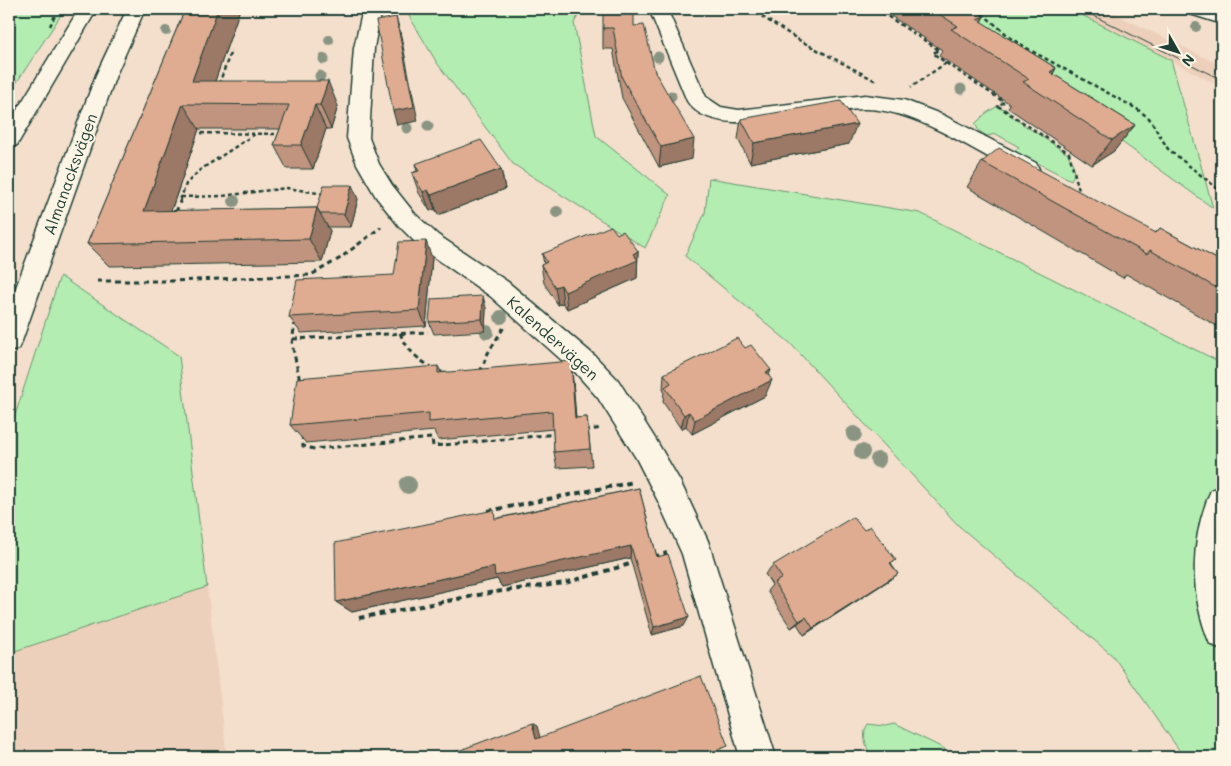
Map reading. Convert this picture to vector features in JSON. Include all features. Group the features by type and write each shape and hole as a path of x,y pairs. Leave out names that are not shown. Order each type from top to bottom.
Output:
{"street":[{"path":"9,140 88,9"},
{"name":"Almanacksvägen","path":"9,341 106,75 136,9"},
{"name":"Kalendervägen","path":"372,9 364,48 358,138 368,164 384,191 407,220 429,241 499,289 586,364 608,389 661,476 694,546 708,584 758,757"},
{"path":"658,9 697,101 715,113 739,117 865,102 904,107 935,120 1081,198"},
{"path":"1194,9 1222,18"},
{"path":"1222,500 1217,512 1211,545 1210,584 1222,632"}],"path":[{"path":"750,9 799,40 878,82 865,102"},
{"path":"880,9 878,10 939,50 933,53 946,63 1004,102 998,106 1069,153 1081,198"},
{"path":"977,9 1011,38 1030,50 1137,109 1149,118 1168,149 1222,192"},
{"path":"220,91 218,86 231,52"},
{"path":"909,88 946,63"},
{"path":"194,134 284,134"},
{"path":"174,218 186,184 200,170 256,134"},
{"path":"181,197 226,195 283,187 311,190 328,195"},
{"path":"97,281 173,281 311,274 339,259 384,224"},
{"path":"299,284 300,275"},
{"path":"296,312 293,339 300,384"},
{"path":"480,374 488,353 505,325"},
{"path":"293,339 428,332"},
{"path":"400,334 404,347 415,356 426,364 451,375"},
{"path":"575,432 629,421"},
{"path":"302,430 303,446 314,449 432,438 433,446 566,434"},
{"path":"478,513 661,476"},
{"path":"602,488 604,498"},
{"path":"538,501 539,510"},
{"path":"648,559 694,546"},
{"path":"358,618 494,592 565,583 639,562"}],"shaded area":[{"path":"1070,9 1105,9 1222,66 1222,87"},
{"path":"207,587 227,757 9,757 9,653"}],"green space":[{"path":"9,9 65,9 9,94"},
{"path":"405,9 582,9 574,23 596,136 670,195 645,248 513,164 437,63"},
{"path":"938,9 1070,9 1171,60 1213,208"},
{"path":"996,107 1006,109 1015,119 1068,154 1073,165 1074,174 1071,180 1014,151 1019,147 996,134 987,136 979,131 975,124"},
{"path":"709,178 920,213 1222,363 1222,757 1184,757 1113,656 959,526 790,343 685,256 705,213"},
{"path":"60,276 179,356 207,587 9,653 9,434"},
{"path":"868,724 885,726 894,724 945,749 938,757 871,757 865,736"}],"building":[{"path":"185,9 218,9 192,81 328,81 320,105 315,105 301,145 274,145 289,105 183,104 144,211 317,208 309,239 87,244"},
{"path":"603,9 634,9 634,26 644,25 655,72 694,139 661,147 622,78 613,28 603,28"},
{"path":"931,9 972,9 984,16 977,19 1056,68 1050,72 1135,125 1112,140 1023,82 1029,79 951,29 958,26"},
{"path":"396,17 414,107 393,111 376,21"},
{"path":"841,101 857,124 754,143 741,119"},
{"path":"481,140 501,169 431,195 428,190 423,192 412,173 419,171 415,164"},
{"path":"999,148 1156,233 1160,228 1222,262 1222,291 1150,250 1147,254 982,162"},
{"path":"324,185 352,185 344,214 321,214 317,208"},
{"path":"611,226 617,234 623,231 638,251 633,254 638,260 565,292 561,285 555,287 541,265 547,262 542,254"},
{"path":"426,241 419,310 289,317 297,280 394,275 399,242"},
{"path":"483,296 482,319 429,322 431,299"},
{"path":"737,338 745,348 751,345 771,370 766,372 772,380 695,420 689,412 684,415 665,387 671,383 664,374"},
{"path":"571,361 575,418 587,417 590,449 554,452 552,411 429,422 429,413 290,425 297,378 438,366 438,373"},
{"path":"639,488 657,557 668,554 689,617 654,627 631,546 495,576 494,567 336,602 335,543 494,510 495,519"},
{"path":"853,517 864,530 870,526 896,560 890,563 898,574 813,628 806,617 799,621 774,583 782,578 773,565"},
{"path":"701,676 728,746 699,757 442,757 532,723 536,739"}],"tram line":[{"path":"1080,9 1222,80"}]}
